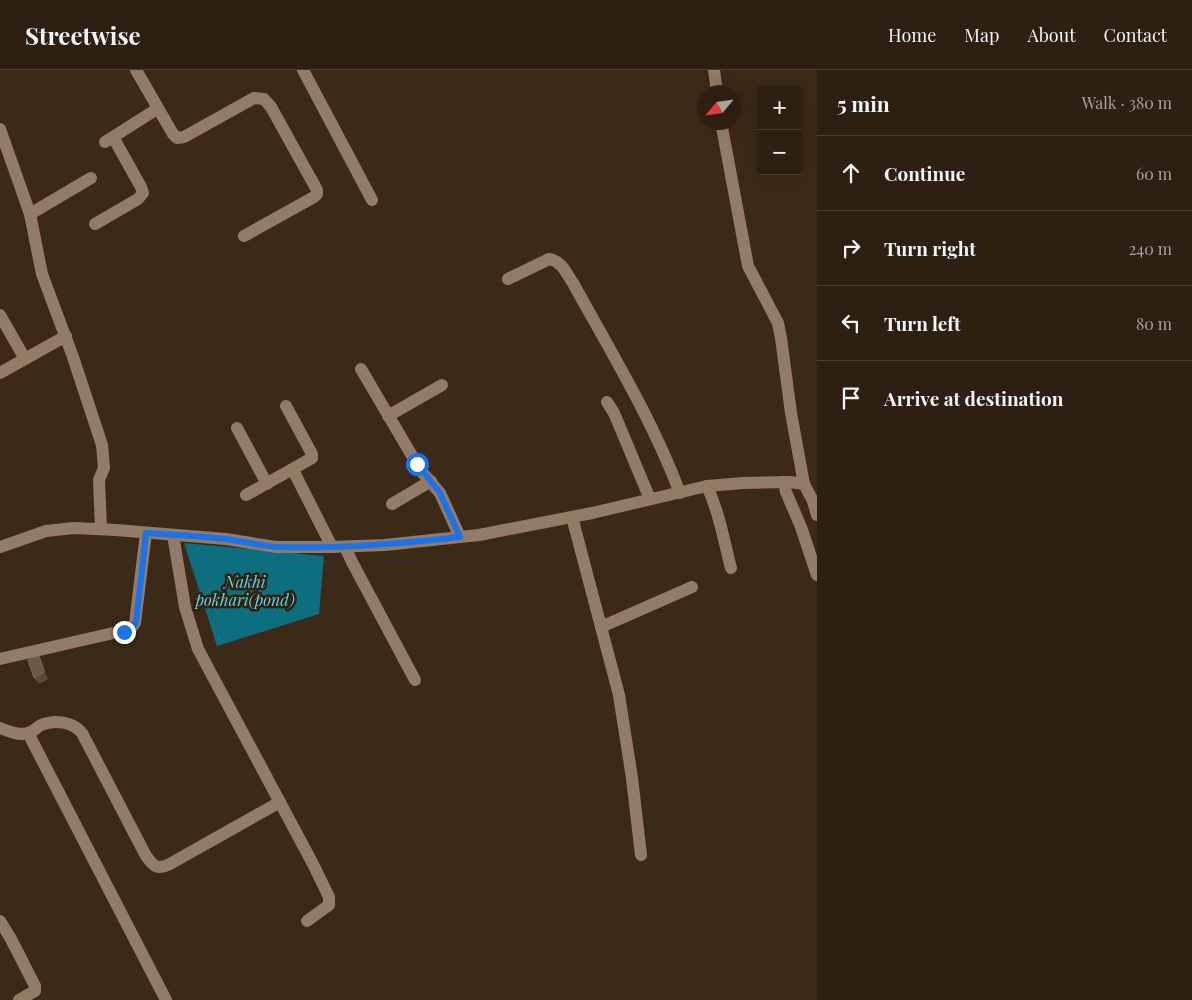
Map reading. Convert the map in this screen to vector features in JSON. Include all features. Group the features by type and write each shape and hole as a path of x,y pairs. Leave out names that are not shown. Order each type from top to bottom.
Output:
{"street":[{"path":"136,70 173,134 180,138 254,98 264,99 272,107 317,190 317,194 244,236"},
{"path":"303,70 372,200"},
{"path":"714,70 716,85"},
{"path":"95,224 138,199 143,193 141,187 109,140 157,109"},
{"path":"0,129 5,158 30,214 42,274 66,336 102,445 104,468 99,480 101,529"},
{"path":"722,130 748,266 778,323 791,414 794,483 786,492 801,527 817,575"},
{"path":"30,214 91,178"},
{"path":"508,279 550,259 560,263 644,411 665,453 680,492"},
{"path":"0,315 24,359"},
{"path":"0,373 66,336"},
{"path":"361,369 421,471 440,493 460,537"},
{"path":"388,416 442,385"},
{"path":"607,402 618,422 650,500"},
{"path":"246,495 312,458 312,454 286,406"},
{"path":"237,428 267,484"},
{"path":"293,470 332,547"},
{"path":"392,504 431,481"},
{"path":"0,547 46,531 74,528 226,539 276,546 345,547 385,545 460,537 572,517 707,486 743,483 794,483 810,495 817,515"},
{"path":"707,486 714,500 731,568"},
{"path":"572,517 619,695 632,778 641,855"},
{"path":"0,659 131,629 136,623 146,533"},
{"path":"173,535 185,607 198,649 329,897 329,905 307,922"},
{"path":"345,547 415,680"},
{"path":"601,627 692,587"},
{"path":"0,728 20,734 28,733 42,724 54,722 78,727 146,856 154,867 158,868 168,865 280,802"},
{"path":"28,733 166,1000"},
{"path":"0,921 6,942 35,986 34,991 19,1000"}],"water":[{"name":"Nakhi pokhari(pond)","path":"184,543 324,556 319,614 217,646"}],"building":[{"path":"39,656 44,672 34,678 28,660"}],"route":[{"path":"124,632 134,627 136,623 146,533 210,537 294,547 385,545 460,537 440,493 417,464"}]}
